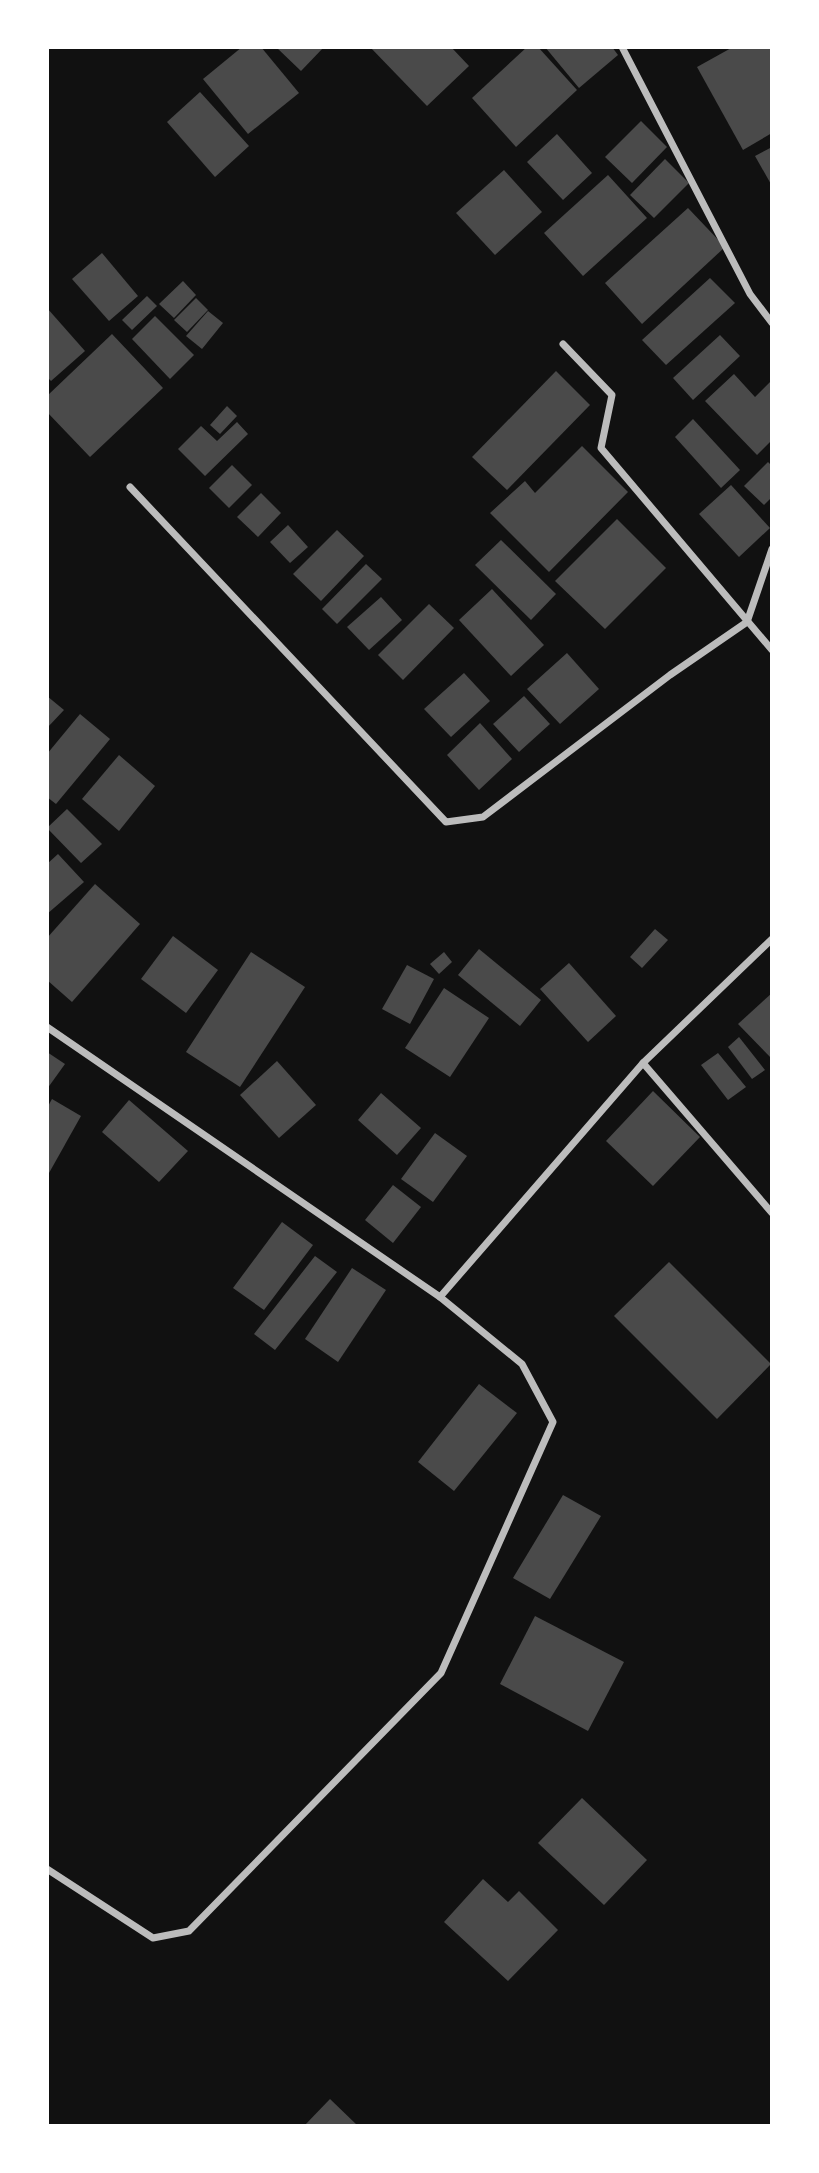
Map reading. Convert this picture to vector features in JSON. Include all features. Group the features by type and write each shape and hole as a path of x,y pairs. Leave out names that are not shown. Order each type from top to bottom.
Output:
{"street":[{"path":"622,47 750,294 772,323"},
{"path":"563,344 612,395 601,449 772,650"},
{"path":"130,487 446,822 483,817 670,675 747,622 772,549"},
{"path":"440,1297 643,1063 772,939"},
{"path":"47,1027 440,1297 522,1364 553,1422 441,1673 189,1931 153,1938 47,1868"},
{"path":"643,1063 772,1213"}],"building":[{"path":"242,47 261,47 299,93 248,134 203,79"},
{"path":"276,47 324,47 301,71"},
{"path":"370,47 451,47 469,66 427,106"},
{"path":"527,47 538,47 577,90 516,147 472,98"},
{"path":"545,47 612,47 618,55 579,88"},
{"path":"733,47 769,47 772,53 772,133 743,150 697,67"},
{"path":"200,92 249,146 215,177 167,122"},
{"path":"641,121 667,147 632,183 605,157"},
{"path":"557,134 592,173 563,200 527,162"},
{"path":"772,147 772,186 755,156"},
{"path":"665,159 689,183 654,218 630,195"},
{"path":"504,170 542,212 495,255 456,213"},
{"path":"608,175 647,218 583,276 544,233"},
{"path":"688,208 725,247 642,324 605,283"},
{"path":"102,253 138,296 109,321 72,279"},
{"path":"710,278 735,303 666,365 642,340"},
{"path":"183,281 196,295 174,318 159,304"},
{"path":"147,296 157,306 132,330 122,320"},
{"path":"196,298 208,310 187,332 174,320"},
{"path":"47,308 85,351 51,381 47,377"},
{"path":"208,311 223,323 202,349 186,336"},
{"path":"155,316 194,355 170,379 132,339"},
{"path":"112,334 163,388 90,457 47,412 47,396"},
{"path":"720,335 740,356 693,400 673,378"},
{"path":"556,371 590,405 507,490 472,457"},
{"path":"734,374 755,397 772,380 772,440 757,455 705,401"},
{"path":"227,406 237,416 220,434 210,425"},
{"path":"693,419 740,470 721,488 675,437"},
{"path":"237,422 248,434 205,476 178,449 201,426 217,441"},
{"path":"582,446 628,492 549,572 490,513 525,481 535,493"},
{"path":"768,462 772,466 772,497 764,505 744,486"},
{"path":"232,465 252,485 229,508 209,488"},
{"path":"731,485 770,528 739,557 699,514"},
{"path":"261,493 281,513 258,537 237,517"},
{"path":"617,519 666,568 605,629 555,581"},
{"path":"288,525 308,547 290,563 270,542"},
{"path":"337,530 364,556 321,601 293,574"},
{"path":"501,540 556,594 531,620 475,565"},
{"path":"366,564 382,579 337,624 322,609"},
{"path":"492,589 544,645 511,676 459,620"},
{"path":"381,597 402,620 369,650 347,627"},
{"path":"429,604 454,628 403,680 378,655"},
{"path":"567,653 599,689 560,724 527,689"},
{"path":"464,673 490,701 451,737 424,709"},
{"path":"47,696 64,710 47,728"},
{"path":"524,696 550,724 519,752 493,724"},
{"path":"80,714 110,739 56,804 47,797 47,754"},
{"path":"480,723 512,759 479,790 447,755"},
{"path":"119,755 155,786 119,831 82,799"},
{"path":"67,809 102,844 81,863 47,828"},
{"path":"58,854 84,882 47,914 47,864"},
{"path":"95,884 140,924 72,1002 47,980 47,938"},
{"path":"655,929 668,940 642,968 630,957"},
{"path":"173,936 218,970 186,1013 141,979"},
{"path":"479,949 541,1000 520,1026 458,975"},
{"path":"251,952 305,987 240,1087 186,1052"},
{"path":"444,952 452,962 439,974 430,964"},
{"path":"569,963 616,1016 588,1042 540,989"},
{"path":"407,965 434,979 410,1024 382,1009"},
{"path":"444,988 489,1018 450,1077 405,1048"},
{"path":"772,993 772,1059 738,1024"},
{"path":"739,1037 765,1070 752,1079 728,1047"},
{"path":"47,1052 65,1064 47,1089"},
{"path":"718,1053 746,1087 728,1100 701,1065"},
{"path":"277,1061 316,1105 279,1138 240,1095"},
{"path":"653,1091 700,1137 653,1186 606,1141"},
{"path":"381,1093 421,1128 397,1155 358,1120"},
{"path":"52,1099 81,1116 49,1173 47,1108"},
{"path":"129,1100 188,1151 159,1182 102,1132"},
{"path":"435,1133 467,1156 433,1202 401,1179"},
{"path":"393,1185 421,1207 393,1243 365,1220"},
{"path":"282,1222 313,1245 264,1310 233,1288"},
{"path":"315,1256 337,1272 275,1350 254,1334"},
{"path":"669,1262 771,1364 717,1419 614,1316"},
{"path":"352,1268 386,1290 338,1362 305,1339"},
{"path":"479,1384 517,1413 454,1491 418,1462"},
{"path":"563,1495 601,1516 550,1599 513,1578"},
{"path":"535,1616 624,1662 588,1731 500,1684"},
{"path":"582,1798 647,1860 604,1905 538,1843"},
{"path":"483,1879 508,1902 519,1891 558,1930 508,1981 444,1922"},
{"path":"330,2099 358,2126 304,2126"}]}
